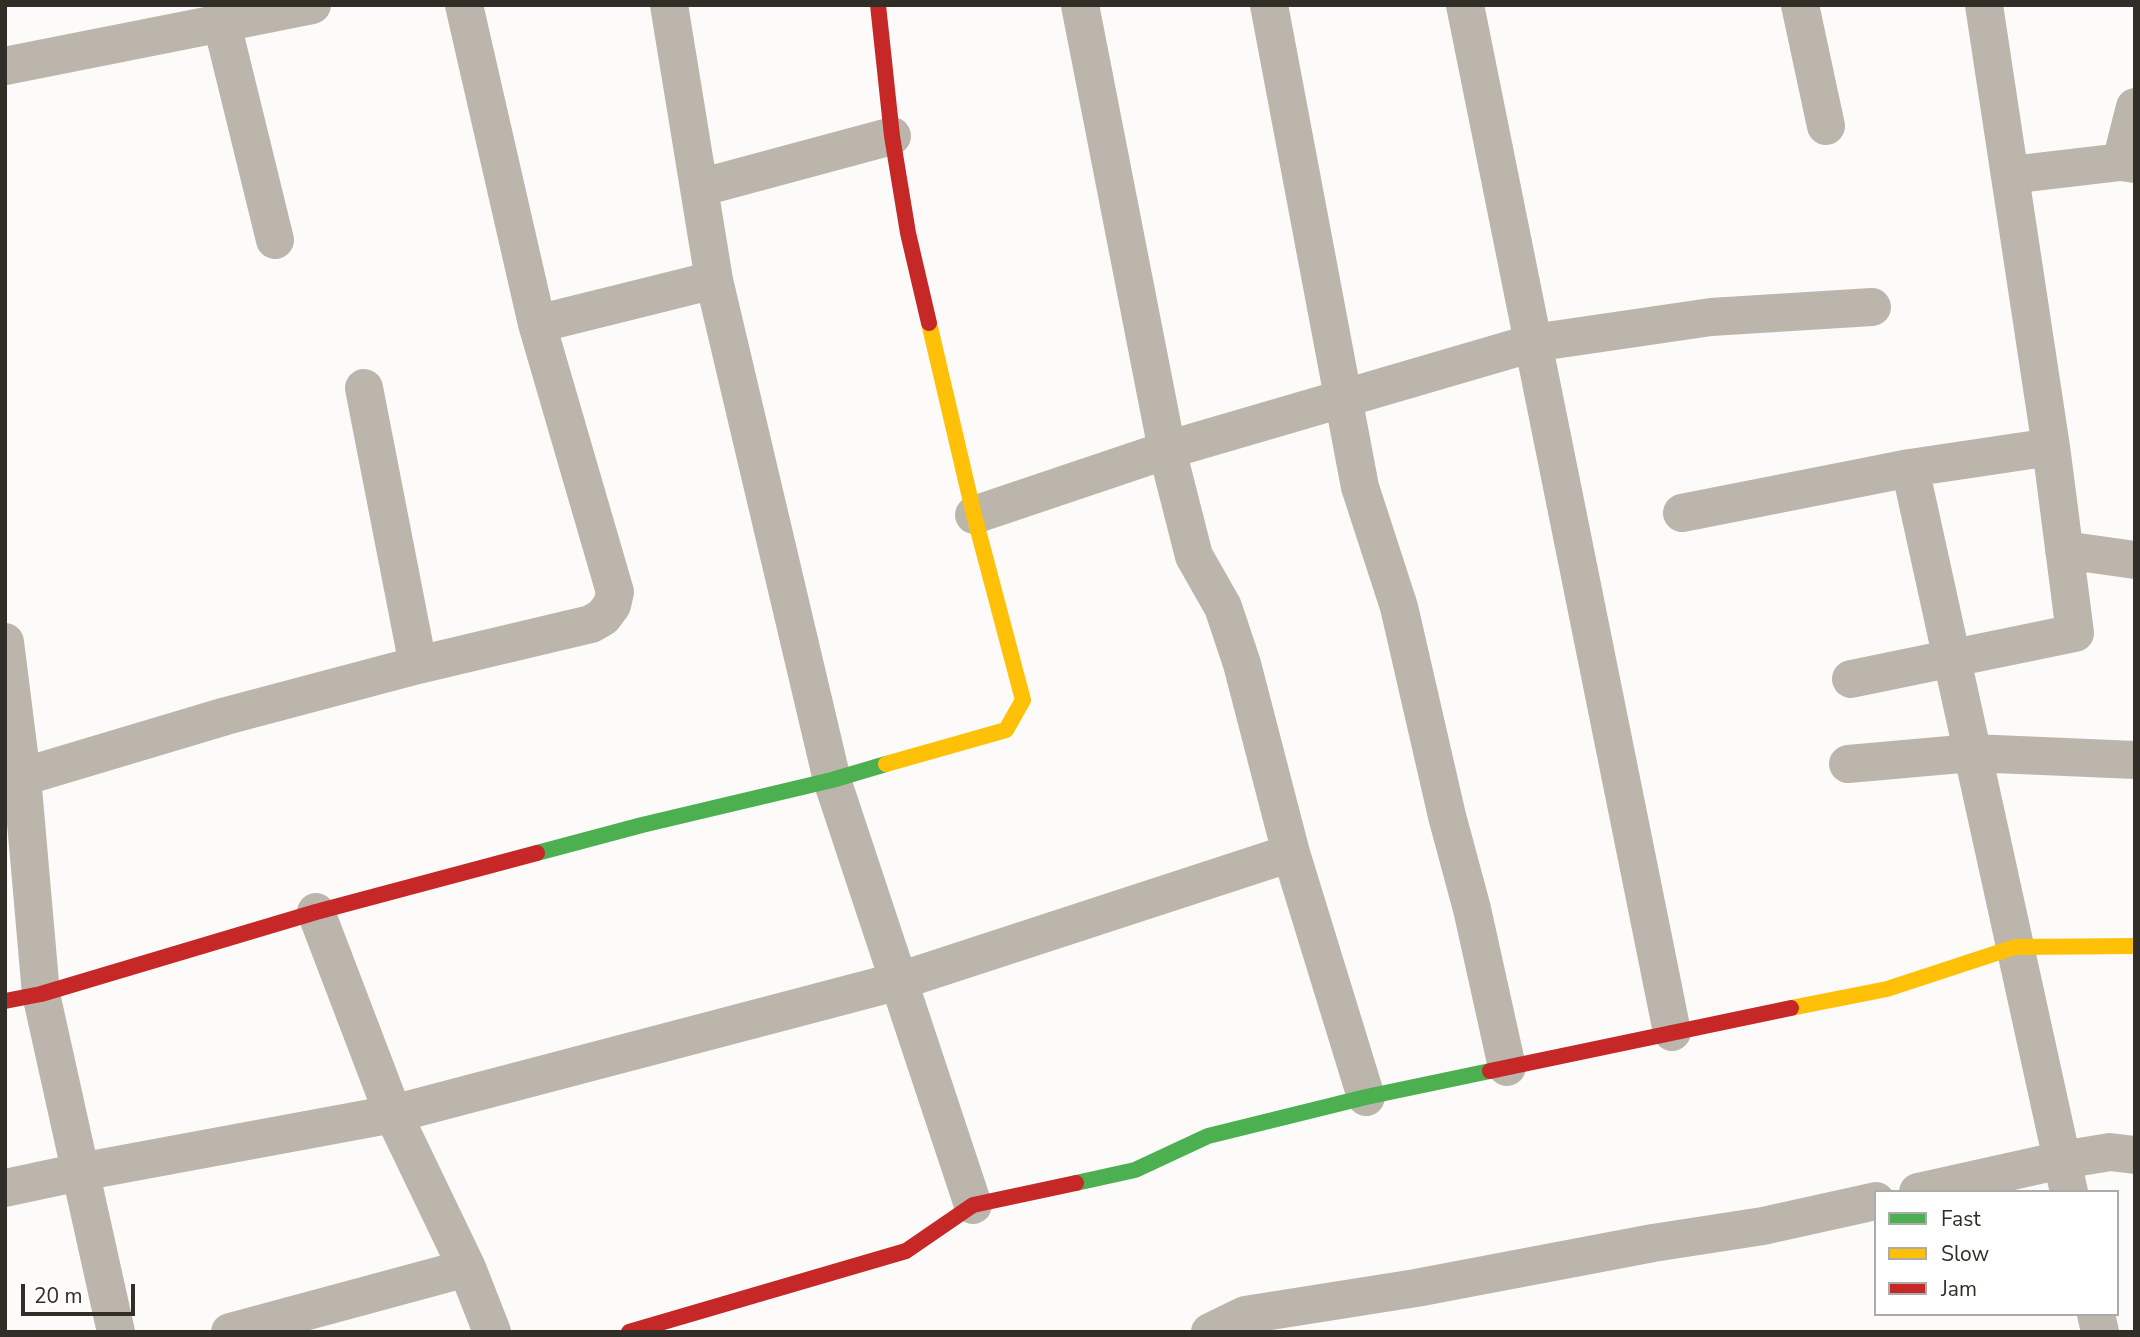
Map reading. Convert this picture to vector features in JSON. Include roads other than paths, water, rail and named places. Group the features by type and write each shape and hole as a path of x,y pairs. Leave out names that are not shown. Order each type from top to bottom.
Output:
{"street":[{"path":"5,66 312,5"},
{"path":"17,797 226,716 418,665 591,624 603,617 612,605 615,592 537,324 464,5"},
{"path":"669,5 714,280 832,780 973,1205"},
{"path":"23,997 316,912 642,825 832,780 1006,730 1023,700 974,515 908,233 892,136 878,5"},
{"path":"1080,5 1167,450 1194,555 1223,607 1242,663 1291,853 1366,1097"},
{"path":"1269,5 1360,487 1399,607 1507,1067"},
{"path":"1465,5 1672,1032"},
{"path":"1800,5 1826,125"},
{"path":"1851,679 2075,633 2051,447 1984,5"},
{"path":"222,24 275,240"},
{"path":"2010,175 2128,163 2135,107"},
{"path":"699,188 892,136"},
{"path":"537,324 714,280"},
{"path":"974,515 1167,450 1533,343 1712,317 1872,307"},
{"path":"364,388 418,665"},
{"path":"1682,513 1910,468 2051,447"},
{"path":"1910,468 2065,1176"},
{"path":"2064,551 2135,561"},
{"path":"5,642 17,797 23,997 80,1172 116,1332"},
{"path":"1848,764 1972,752 2135,760"},
{"path":"5,1188 393,1114 899,981 1291,853"},
{"path":"316,912 393,1114 467,1268 492,1332"},
{"path":"629,1332 906,1251 973,1205 1135,1170 1208,1136 1366,1097 1887,989 2015,947 2135,946"},
{"path":"1936,1190 2065,1176 2110,1152 2135,1154"},
{"path":"1209,1332 1245,1315 1416,1288 1653,1243 1763,1226 1874,1201"},
{"path":"230,1332 467,1268"}]}
